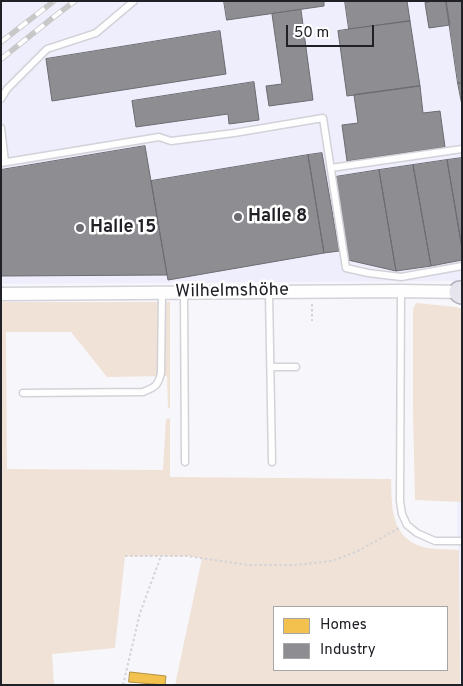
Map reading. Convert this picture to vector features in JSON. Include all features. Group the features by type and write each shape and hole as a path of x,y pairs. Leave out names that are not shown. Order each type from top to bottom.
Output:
{"street":[{"name":"Wilhelmshöhe","path":"1,294 401,290 461,292"}],"lane":[{"path":"1,99 7,90 47,48 96,33 134,1"},
{"path":"1,128 3,162 75,152 159,137 172,141 323,118 346,268 401,277 462,266"},
{"path":"331,168 462,149"},
{"path":"401,290 400,501 402,514 407,524 417,533 435,541 462,541"},
{"path":"270,292 272,462"},
{"path":"23,393 143,392 153,388 158,383 161,373 162,293"},
{"path":"184,293 185,462"},
{"path":"271,367 296,367"}],"path":[{"path":"312,302 312,322"},
{"path":"125,556 187,556 248,565 295,565 332,561 358,551 407,524"},
{"path":"122,685 140,613 161,556"}],"shaded area":[{"path":"1,1 462,1 462,281 1,284"},
{"path":"1,302 170,302 170,408 168,408 167,376 107,377 71,332 6,332 7,469 163,470 166,419 170,418 170,477 391,479 395,519 403,535 420,546 434,549 459,550 460,685 175,685 202,558 187,556 125,556 115,648 52,654 54,685 1,685"},
{"path":"416,303 462,309 462,502 415,500 413,309"},
{"path":"457,501 462,502 462,685 460,685"}],"building: Homes":[{"path":"130,672 166,676 165,685 129,682"}],"building: Industry":[{"path":"224,1 324,1 324,6 227,20"},
{"path":"345,1 407,1 410,21 349,29"},
{"path":"446,1 462,1 462,83 458,83"},
{"path":"446,1 450,25 429,28 425,3"},
{"path":"301,10 313,100 269,106 266,86 282,84 272,14"},
{"path":"410,21 420,86 347,96 338,31"},
{"path":"220,31 226,74 52,101 46,59"},
{"path":"254,82 259,120 229,124 228,114 136,127 132,101"},
{"path":"458,83 462,83 462,105"},
{"path":"420,86 423,113 440,111 445,147 347,161 342,125 358,123 354,95"},
{"name":"Halle 15","path":"145,146 167,275 1,276 1,170"},
{"path":"322,153 339,251 324,253 308,155"},
{"name":"Halle 8","path":"308,155 324,253 168,280 151,181"},
{"path":"462,158 462,248 447,160"},
{"path":"447,160 462,248 462,260 431,266 413,165"},
{"path":"413,165 431,266 396,271 379,170"},
{"path":"379,170 396,271 348,260 335,177"}],"railway":[{"path":"1,42 54,1"},
{"path":"1,59 75,1"}],"place":[{"name":"Halle 8","path":"238,217"},
{"name":"Halle 15","path":"80,228"}]}
